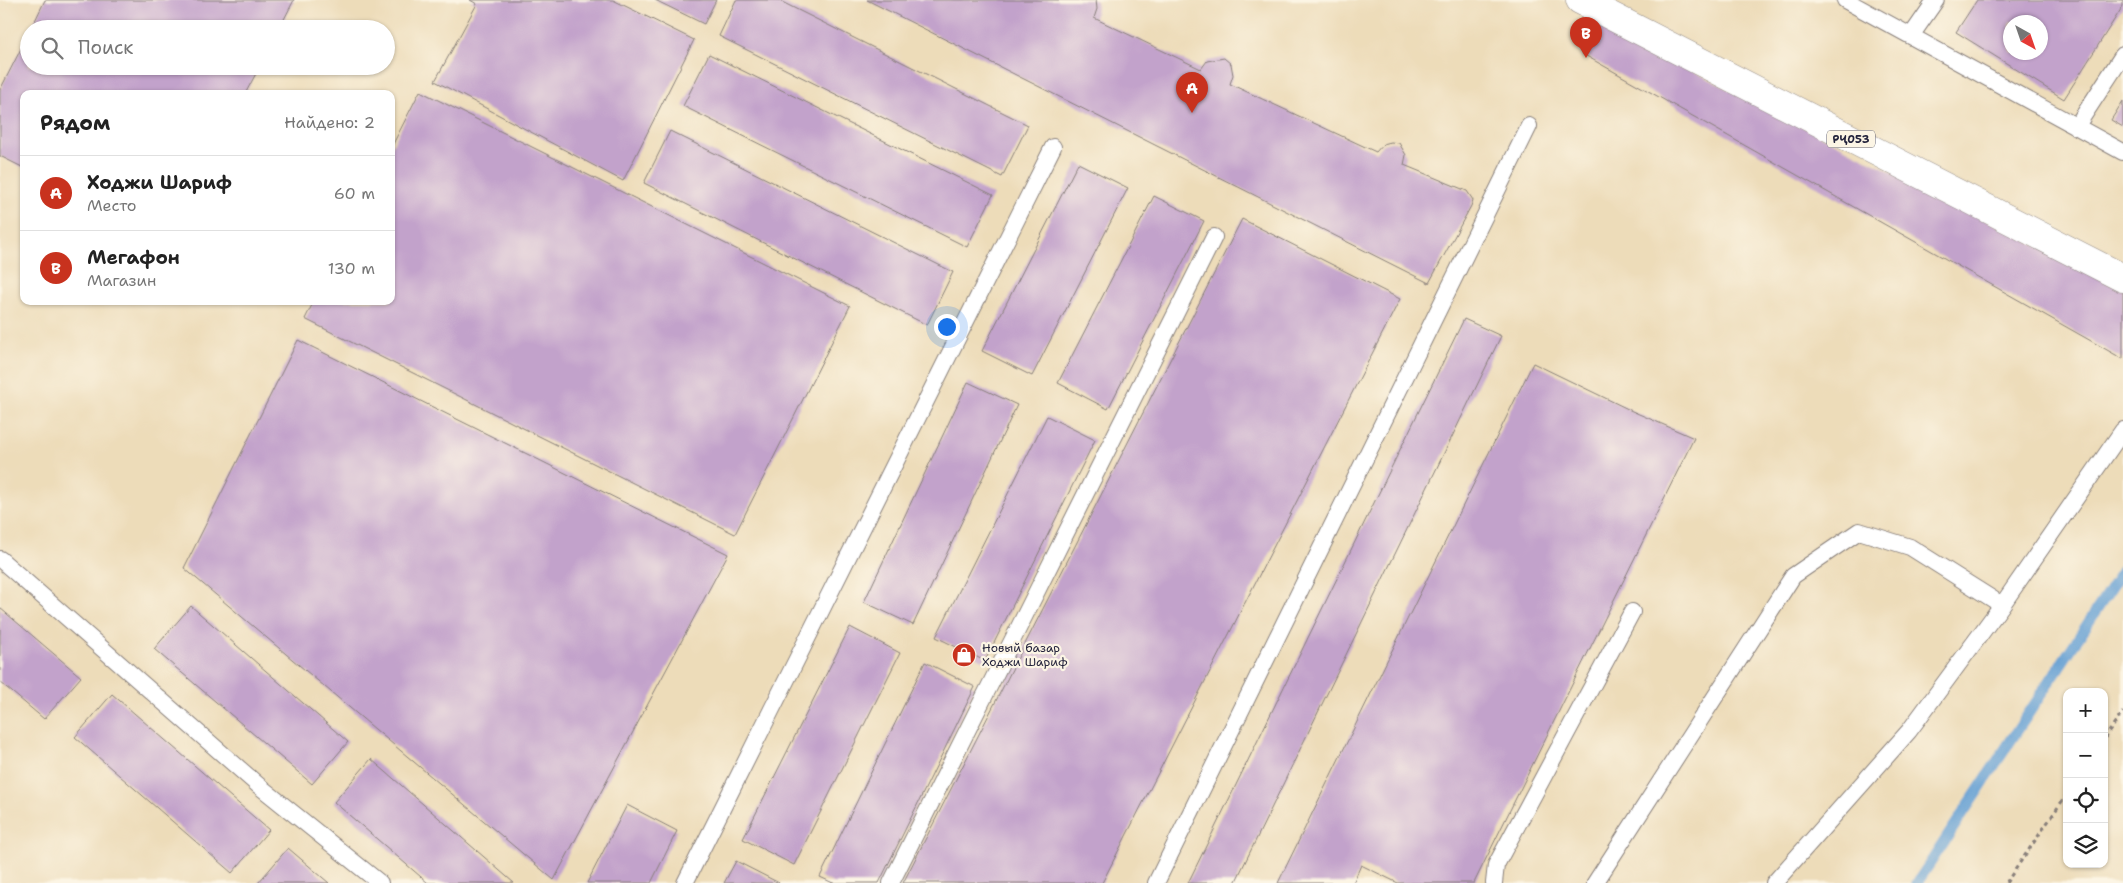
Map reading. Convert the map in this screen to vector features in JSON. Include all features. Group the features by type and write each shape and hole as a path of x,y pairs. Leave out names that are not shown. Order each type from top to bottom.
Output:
{"main road":[{"name":"РҶ053","path":"1580,0 2123,278"}],"lane":[{"path":"1845,0 2123,152"},
{"path":"1911,36 1936,0"},
{"path":"2076,127 2123,55"},
{"path":"1156,883 1529,126"},
{"path":"685,883 1053,147"},
{"path":"891,883 1214,237"},
{"path":"1774,883 1909,731 2002,605 2123,430"},
{"path":"1595,883 1793,576 1859,531 1910,548 2002,605"},
{"path":"0,558 258,785 380,883"},
{"path":"1494,883 1496,865 1632,612"}],"path":[{"path":"2108,733 2123,712"},
{"path":"2006,883 2063,800"}],"building":[{"path":"45,0 294,0 284,20 35,20"},
{"path":"470,0 613,0 694,40 623,181 435,81 477,4"},
{"path":"655,0 716,0 704,24"},
{"path":"736,0 778,0 1028,125 1002,177 719,36"},
{"path":"867,0 1096,0 1097,9 1094,18 1201,69 1207,61 1224,58 1231,64 1233,75 1230,84 1376,152 1383,144 1399,143 1406,155 1404,165 1467,191 1473,200 1471,206 1429,283"},
{"path":"1977,0 2123,0 2123,6 2064,99 1956,32"},
{"path":"1594,21 2123,289 2123,359 1581,53"},
{"path":"20,51 20,75 255,75 247,90 20,90 20,166 0,156 0,90"},
{"path":"709,54 993,195 967,247 683,106"},
{"path":"420,91 850,306 735,534 305,319 312,305 395,305 395,140"},
{"path":"2123,101 2123,127 2111,120"},
{"path":"670,131 953,272 927,325 644,183"},
{"path":"1078,163 1128,188 1032,376 982,351"},
{"path":"1154,196 1204,221 1108,409 1058,383"},
{"path":"1242,219 1400,299 1102,883 903,883"},
{"path":"1464,319 1501,336 1235,883 1188,883"},
{"path":"298,340 728,554 554,880 184,568"},
{"path":"1533,363 1632,411 1694,438 1474,883 1398,883 1361,865 1353,883 1278,883"},
{"path":"968,382 1017,405 913,625 864,602"},
{"path":"1047,416 1095,440 985,661 936,637"},
{"path":"191,606 348,742 312,784 154,649"},
{"path":"0,608 81,677 44,719 0,682"},
{"path":"850,627 900,653 794,865 743,839"},
{"path":"925,662 975,687 879,883 833,883 820,877"},
{"path":"112,694 269,830 232,873 75,737"},
{"path":"371,759 514,883 428,883 334,802"},
{"path":"627,805 677,831 651,883 587,883"},
{"path":"288,848 329,883 258,883"},
{"path":"736,861 779,883 724,883"}],"waterway":[{"path":"1917,883 2123,570"}],"place":[{"name":"Мегафон","path":"1586,58"},
{"name":"Ходжи Шариф","path":"1192,113"},
{"name":"Новый базар Ходжи Шариф","path":"964,655"}]}
